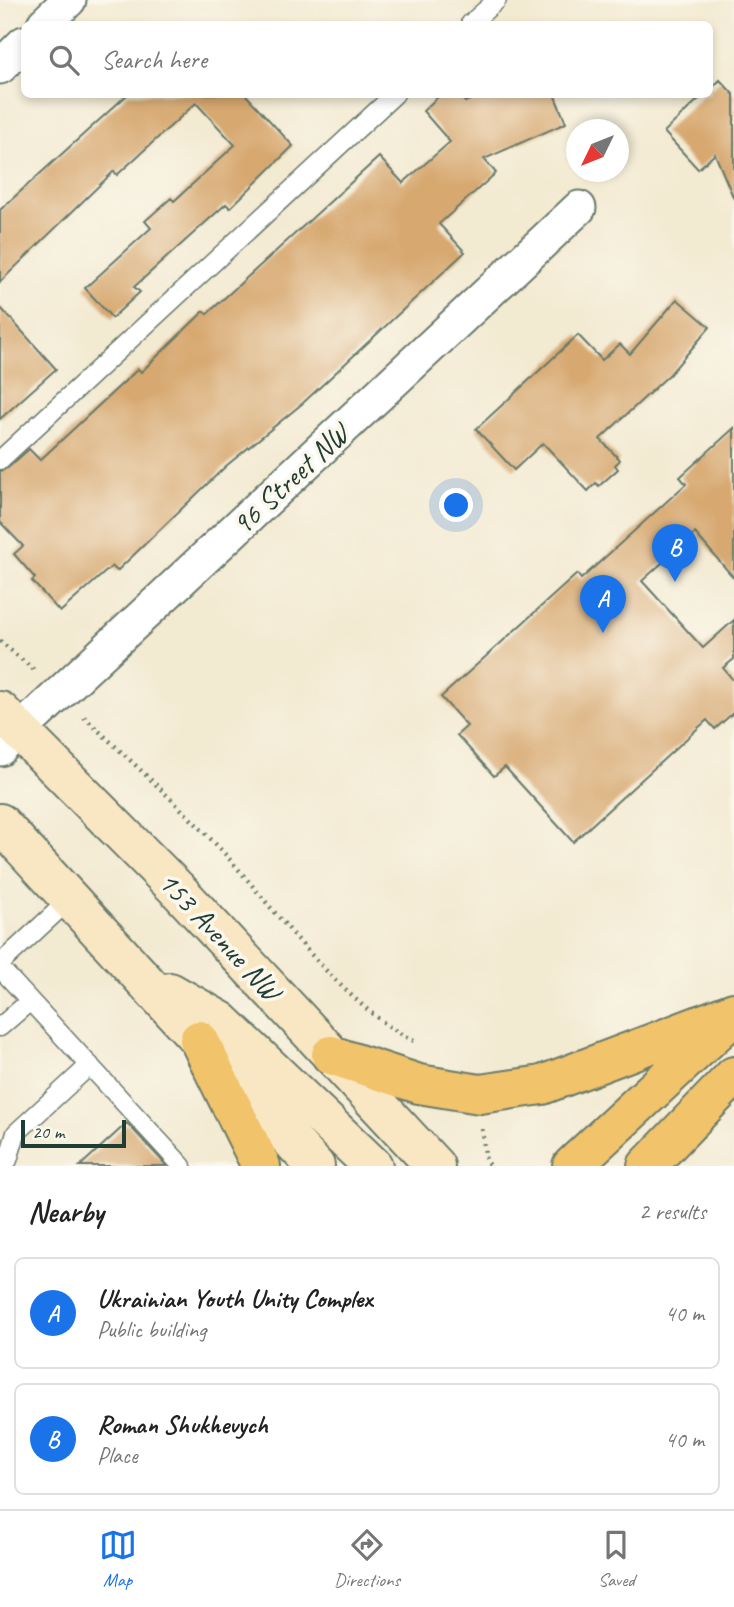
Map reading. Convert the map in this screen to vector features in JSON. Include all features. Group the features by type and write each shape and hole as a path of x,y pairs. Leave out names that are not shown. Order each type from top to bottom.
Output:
{"main road":[{"name":"153 Avenue NW","path":"7,730 179,891 435,1166"},
{"path":"0,823 315,1166"},
{"path":"138,974 221,1021 373,1166"},
{"path":"331,1055 419,1084 480,1094 542,1085 734,1014"},
{"path":"572,1166 734,1014"},
{"path":"199,1040 261,1166"},
{"path":"647,1166 734,1076"}],"street":[{"path":"47,21 69,0"},
{"path":"0,67 21,46"},
{"name":"96 Street NW","path":"7,730 579,208"}],"lane":[{"path":"474,21 497,0"},
{"path":"0,460 391,98"},
{"path":"70,899 0,966 183,1166"},
{"path":"0,1027 30,1001"},
{"path":"1,1166 8,1160 8,1132 89,1065"}],"path":[{"path":"0,640 41,676"},
{"path":"88,721 223,853 336,978 385,1021 416,1042"},
{"path":"482,1124 486,1165"}],"building":[{"path":"720,80 734,95 734,199 715,154 698,169 664,132 700,98 713,98 713,87"},
{"path":"124,98 249,98 293,146 230,208 226,204 134,287 140,292 112,318 85,288 151,228 145,221 171,198 174,201 235,145 196,103 117,175 114,171 0,282 0,210"},
{"path":"437,98 462,98 465,102 474,98 556,98 566,123 484,159 496,173 439,224 465,252 303,403 226,466 117,571 112,566 60,612 32,581 35,578 14,554 23,546 0,522 0,471 8,468 29,449 40,460 138,369 141,372 204,311 207,314 379,157 403,183 450,142 423,111"},
{"path":"677,299 710,327 670,374 600,439 620,460 615,465 618,469 599,486 596,483 588,491 543,443 514,470 476,429 578,335 602,360 620,344 630,354"},
{"path":"0,307 56,369 0,419"},
{"path":"734,428 734,578 695,533 642,581 703,648 734,620 734,659 723,668 734,681 734,712 715,729 707,720 573,842 505,767 494,776 457,735 467,726 441,697 577,574 581,579 686,484 680,477"},
{"path":"127,1123 167,1166 80,1166"}],"place":[{"name":"Roman Shukhevych","path":"675,582"},
{"name":"Ukrainian Youth Unity Complex","path":"603,633"}]}
